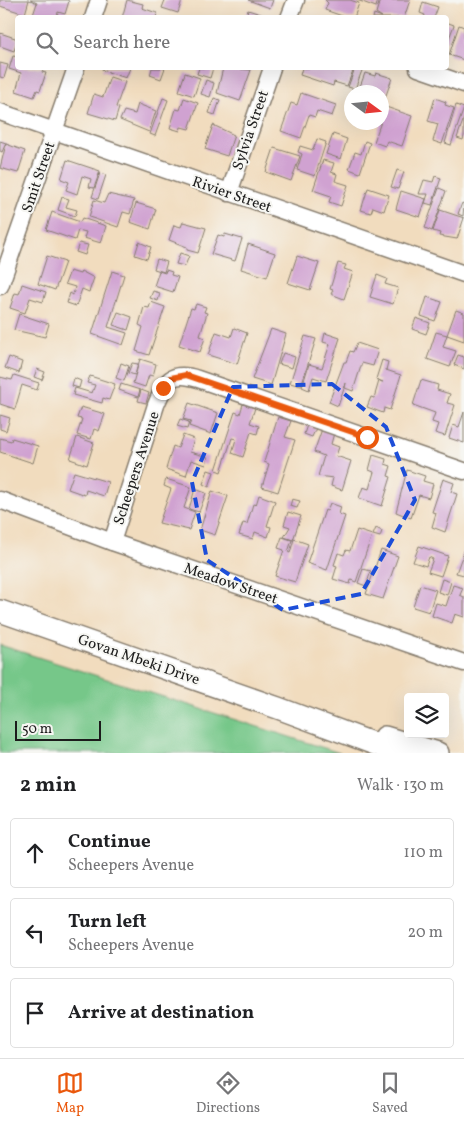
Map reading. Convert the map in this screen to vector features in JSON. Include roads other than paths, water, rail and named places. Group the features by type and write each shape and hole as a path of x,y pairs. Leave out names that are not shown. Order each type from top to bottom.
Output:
{"main road":[{"name":"Govan Mbeki Drive","path":"0,611 278,708 399,753"},
{"name":"Govan Mbeki Drive","path":"278,708 320,716 438,753"}],"street":[{"path":"94,15 99,0"},
{"path":"290,15 296,0"},
{"name":"Smit Street","path":"0,286 75,70"},
{"name":"Sylvia Street","path":"229,193 271,70"},
{"path":"424,70 464,84"},
{"name":"Rivier Street","path":"0,112 464,274"},
{"name":"Scheepers Avenue","path":"112,542 156,405 163,388 171,378 178,375 186,375 230,389 464,471"},
{"name":"Meadow Street","path":"0,500 112,542 464,663"}]}
